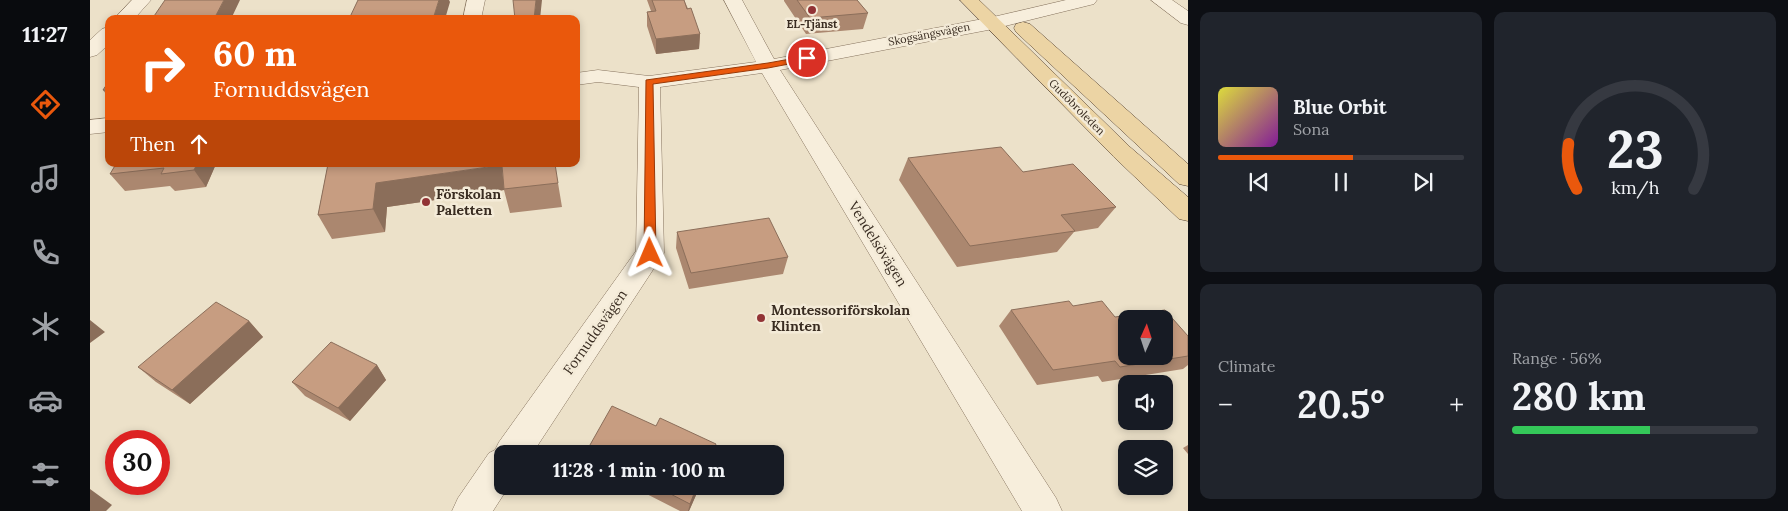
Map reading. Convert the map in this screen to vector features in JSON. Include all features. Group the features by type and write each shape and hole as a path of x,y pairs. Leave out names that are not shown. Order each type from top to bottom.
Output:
{"main road":[{"name":"Gudöbroleden","path":"969,0 1003,21 1188,178"},
{"name":"Gudöbroleden","path":"992,0 1003,21 1122,152 1188,212"}],"street":[{"path":"127,15 142,0"},
{"path":"473,15 476,0"},
{"name":"Vendelsövägen","path":"733,0 768,66 1043,511"},
{"name":"Skogsängsvägen","path":"768,66 1003,21 1088,0"},
{"path":"1160,0 1188,19"},
{"path":"580,78 598,76 649,82 768,66"},
{"name":"Fornuddsvägen","path":"517,445 650,253 649,82"},
{"path":"90,127 105,125"},
{"path":"471,511 494,478"}],"building":[{"path":"165,0 224,0 216,15 155,15"},
{"path":"358,0 439,0 434,15 351,15"},
{"path":"513,0 536,0 534,15 515,15"},
{"path":"652,0 684,0 687,9 691,8 700,34 656,39 647,12 656,11"},
{"path":"797,0 857,0 868,13 810,18"},
{"path":"1001,147 1023,172 1073,164 1116,207 1061,215 1075,231 970,246 908,158"},
{"path":"114,167 196,167 194,170 161,174 164,168 110,174"},
{"path":"327,167 488,167 376,183 373,209 318,215"},
{"path":"502,167 555,167 558,183 504,189"},
{"path":"769,218 788,257 691,273 677,232"},
{"path":"1069,301 1073,306 1102,301 1115,317 1118,317 1118,365 1115,361 1053,370 1011,310"},
{"path":"216,302 249,321 172,390 138,367"},
{"path":"1173,319 1188,336 1188,356 1173,358"},
{"path":"331,342 377,365 338,408 292,382"},
{"path":"612,406 656,426 660,418 716,444 716,445 590,445"},
{"path":"672,495 694,495 690,504"}],"place":[{"name":"EL-Tjänst","path":"812,10"},
{"name":"Förskolan Paletten","path":"426,202"},
{"name":"Montessoriförskolan Klinten","path":"761,318"}],"route":[{"path":"650,253 649,82 768,66 807,58"}]}
